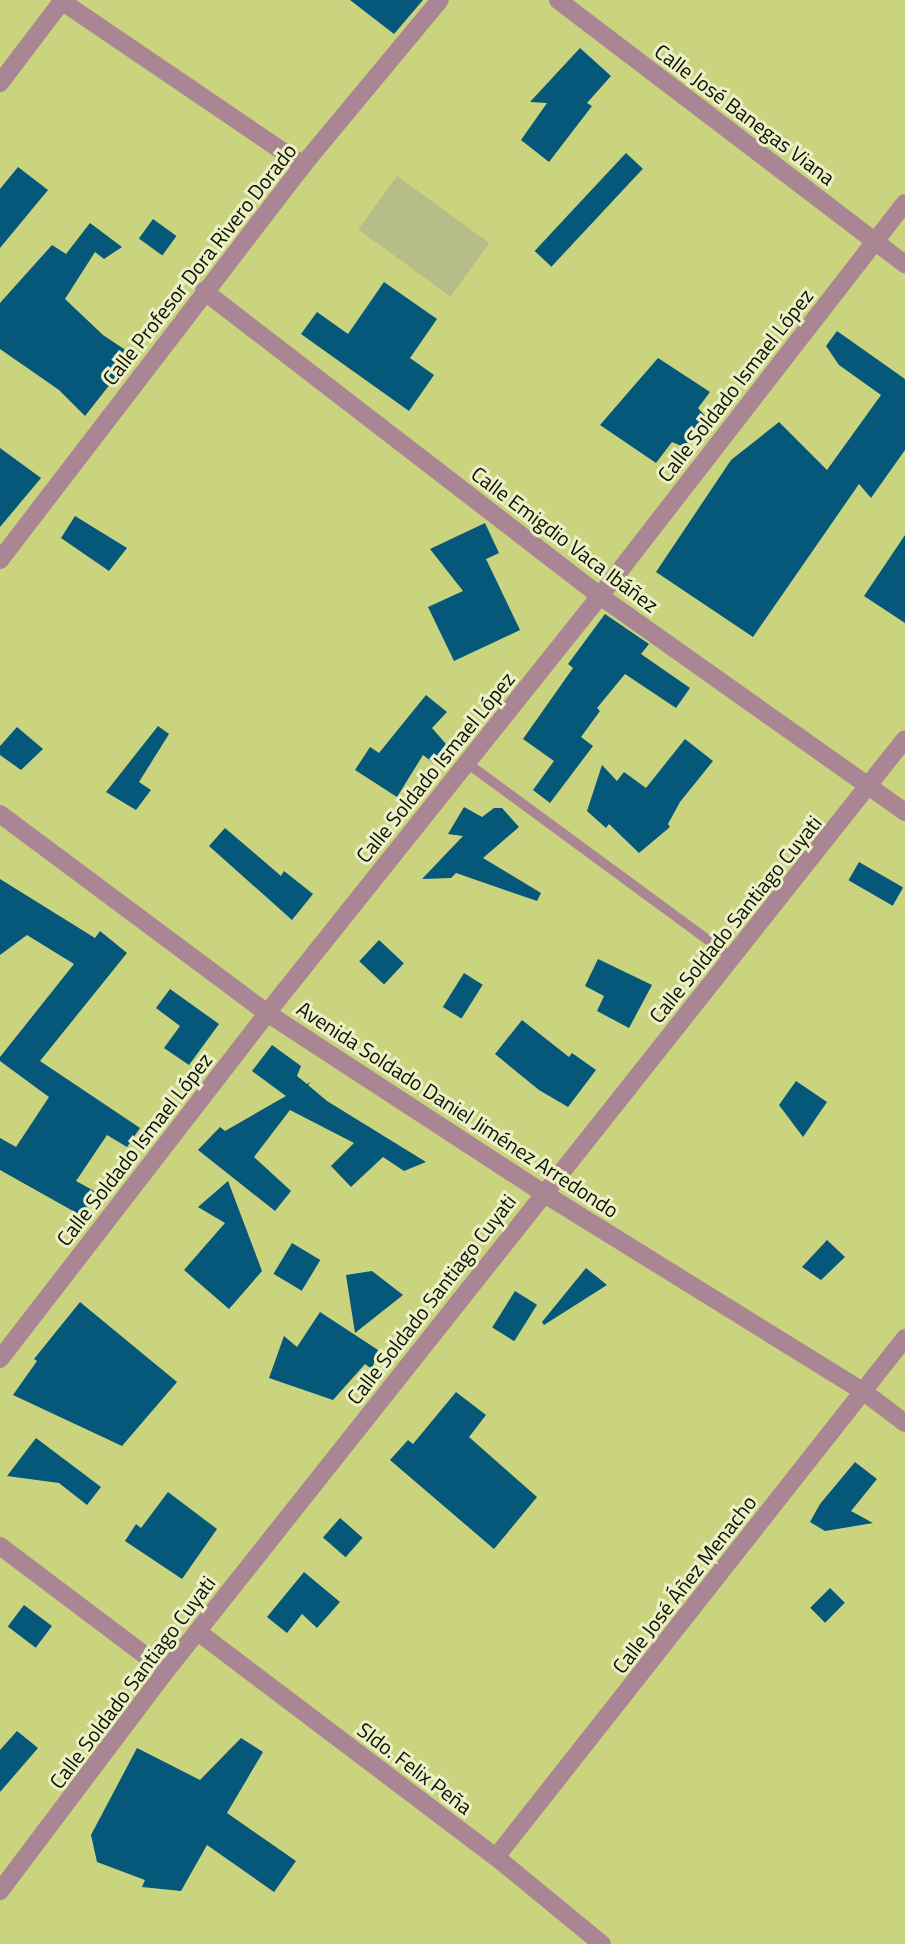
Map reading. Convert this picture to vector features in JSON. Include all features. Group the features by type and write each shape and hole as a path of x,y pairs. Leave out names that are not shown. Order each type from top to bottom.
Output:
{"street":[{"path":"0,83 62,0 303,165"},
{"name":"Calle Profesor Dora Rivero Dorado","path":"0,560 204,291 303,165 440,0"},
{"name":"Calle José Banegas Viana","path":"558,0 905,264"},
{"name":"Calle Soldado Ismael López","path":"0,1359 267,1012 600,596 905,203"},
{"name":"Calle Emigdio Vaca Ibáñez","path":"204,291 600,596 905,812"},
{"name":"Calle Soldado Santiago Cuyati","path":"0,1891 166,1671 905,739"},
{"name":"Avenida Soldado Daniel Jiménez Arredondo","path":"0,814 267,1012 543,1193 864,1392 905,1423"},
{"name":"Calle José Áñez Menacho","path":"496,1857 905,1338"},
{"path":"0,1546 166,1671"},
{"name":"Sldo. Felix Peña","path":"198,1632 496,1857 602,1944"}],"lane":[{"path":"467,763 732,958"}],"green space":[{"path":"397,176 489,243 450,296 358,229"}],"building":[{"path":"350,0 423,0 394,34"},
{"path":"580,48 611,76 587,103 592,106 549,162 521,140 547,103 530,102"},
{"path":"626,153 643,169 551,267 535,251"},
{"path":"18,167 48,190 0,248 0,189"},
{"path":"153,219 176,236 162,255 139,238"},
{"path":"90,223 122,247 104,259 95,252 65,299 103,335 133,355 85,416 59,390 0,349 0,303 52,245 66,254"},
{"path":"384,282 437,319 410,358 434,375 409,411 301,334 317,312 348,334"},
{"path":"837,331 905,379 905,450 871,498 859,484 753,637 656,572 731,460 779,422 827,470 881,395 839,365 826,346"},
{"path":"658,358 710,392 698,408 707,418 684,447 672,442 656,463 600,425"},
{"path":"0,448 41,478 0,527"},
{"path":"75,516 127,548 109,571 61,538"},
{"path":"485,523 499,553 486,559 520,630 454,661 428,607 463,591 430,549"},
{"path":"905,535 905,623 864,596"},
{"path":"605,614 649,644 641,654 690,688 676,708 625,674 597,708 600,711 581,737 593,746 550,803 533,790 554,761 523,739 573,668 568,664"},
{"path":"426,695 447,712 432,728 446,744 432,762 423,755 397,797 355,770 370,747 379,753"},
{"path":"158,726 169,734 139,782 151,790 136,810 106,792"},
{"path":"17,727 43,749 21,770 0,755 0,746"},
{"path":"685,739 713,761 680,802 668,824 670,827 639,853 609,824 606,828 587,811 602,765 617,781 624,772 646,788"},
{"path":"464,807 482,817 494,808 502,808 519,827 483,858 541,893 537,901 456,873 451,878 422,879 463,836 448,834"},
{"path":"225,828 281,876 284,871 313,894 292,920 209,846"},
{"path":"859,862 903,888 893,906 848,880"},
{"path":"0,879 95,938 100,931 127,953 40,1061 140,1128 127,1147 107,1135 76,1181 96,1192 82,1216 0,1170 0,1138 16,1147 49,1097 0,1061 0,1057 74,964 27,935 0,955"},
{"path":"379,940 404,963 384,984 359,961"},
{"path":"598,959 652,985 629,1028 597,1011 604,996 585,986"},
{"path":"464,973 483,985 461,1019 443,1007"},
{"path":"170,989 219,1024 189,1065 164,1048 180,1026 156,1008"},
{"path":"522,1020 569,1057 572,1053 596,1070 568,1107 539,1090 495,1054"},
{"path":"272,1045 301,1066 297,1076 307,1084 311,1082 308,1085 327,1101 426,1162 404,1171 383,1157 351,1187 331,1166 354,1143 290,1110 254,1157 291,1191 275,1211 198,1150 220,1127 225,1131 286,1096 252,1071"},
{"path":"796,1081 827,1102 803,1137 779,1105"},
{"path":"228,1181 262,1271 229,1309 184,1270 225,1223 198,1207"},
{"path":"827,1240 845,1257 821,1280 802,1267"},
{"path":"292,1243 320,1260 302,1291 273,1274"},
{"path":"586,1268 607,1285 544,1325 542,1322"},
{"path":"372,1271 403,1295 355,1333 346,1275"},
{"path":"515,1291 537,1305 514,1341 492,1327"},
{"path":"80,1302 177,1382 122,1446 13,1395 37,1361 34,1359"},
{"path":"320,1312 378,1350 372,1369 365,1364 333,1400 269,1378 284,1336 297,1347"},
{"path":"456,1392 486,1415 469,1437 537,1497 494,1549 390,1460 408,1440 413,1444"},
{"path":"36,1438 101,1487 87,1505 59,1483 7,1476"},
{"path":"855,1462 877,1479 851,1511 873,1523 825,1531 810,1522 820,1504"},
{"path":"168,1492 217,1529 182,1579 125,1541 136,1524 141,1528"},
{"path":"340,1518 363,1538 346,1557 323,1538"},
{"path":"304,1572 340,1602 317,1628 302,1614 287,1633 267,1617"},
{"path":"830,1588 845,1603 825,1623 810,1608"},
{"path":"24,1605 52,1626 36,1648 8,1627"},
{"path":"17,1731 38,1748 0,1792 0,1750"},
{"path":"241,1738 263,1752 227,1813 296,1861 274,1892 207,1845 181,1891 142,1887 145,1880 97,1862 91,1835 137,1748 200,1780"}]}
